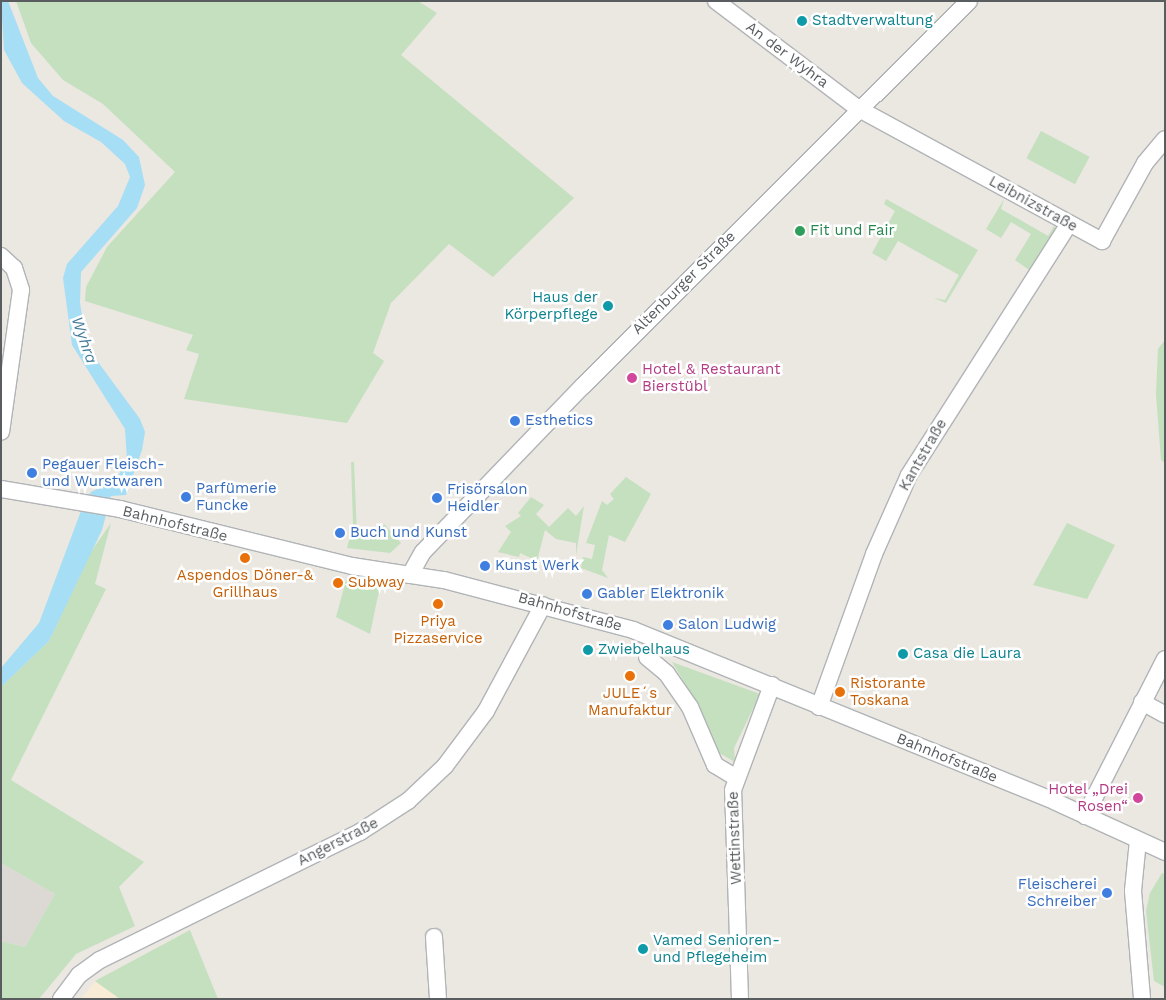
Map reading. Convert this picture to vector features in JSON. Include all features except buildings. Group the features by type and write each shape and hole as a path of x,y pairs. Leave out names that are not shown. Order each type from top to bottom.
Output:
{"street":[{"name":"An der Wyhra","path":"716,1 859,109"},
{"name":"Altenburger Straße","path":"410,575 423,552 583,386 969,1"},
{"name":"Leibnizstraße","path":"859,109 1102,241 1145,163 1165,139"},
{"name":"Kantstraße","path":"819,706 874,554 909,475 1069,224"},
{"path":"1,256 14,268 21,290 1,432"},
{"name":"Bahnhofstraße","path":"1,489 120,509 352,566 410,575 543,605 633,630 772,685 1085,816 1165,852"},
{"name":"Angerstraße","path":"61,999 79,975 100,960 360,832 408,801 445,766 486,711 543,605"},
{"path":"647,657 663,670 690,707 715,765 735,777"},
{"path":"1085,816 1165,659"},
{"name":"Wettinstraße","path":"740,999 735,777 772,685"},
{"path":"1142,702 1165,715"},
{"path":"1138,840 1133,891 1142,999"},
{"path":"434,937 438,999"}],"shaded area":[{"path":"1,863 55,894 25,947 1,941"},
{"path":"95,981 120,999 81,999"}],"green space":[{"path":"16,1 418,1 437,13 401,55 574,198 493,277 449,244 391,303 373,353 384,361 347,423 184,399 199,354 186,350 193,335 85,301 86,287 107,247 175,172 103,104 63,80 31,43"},
{"path":"1041,131 1090,157 1075,184 1026,158"},
{"path":"886,199 978,250 946,303 934,298 945,300 959,275 898,241 886,261 872,253 895,211 884,204"},
{"path":"1004,199 1001,209 1048,236 1054,226 1057,229 1032,272 1015,260 1031,234 1011,222 1001,238 986,229"},
{"path":"1165,340 1165,463 1161,460 1156,394 1158,349"},
{"path":"351,462 354,462 357,536 376,535 384,524 401,543 390,553 347,548 353,523"},
{"path":"626,477 651,494 625,542 609,535 602,570 608,578 581,568 583,557 592,559 595,545 586,543 602,501 607,505 614,499 610,494"},
{"path":"531,497 544,505 536,514 549,527 568,508 576,516 584,506 576,555 576,543 556,539 545,530 537,561 520,553 519,557 498,552 511,532 505,526 521,516 518,513"},
{"path":"111,523 95,584 106,589 11,780 144,862 119,887 135,926 76,954 39,999 1,999 1,941 25,947 55,894 1,863 1,687 49,641 90,553"},
{"path":"1067,523 1115,545 1087,599 1033,585"},
{"path":"347,577 380,586 370,634 336,617"},
{"path":"672,662 760,694 734,748 735,762 714,750 697,704"},
{"path":"1162,873 1165,874 1165,987 1154,981 1146,911 1150,893"},
{"path":"190,930 218,999 120,999 95,981"}],"water":[{"name":"Wyhra","path":"1,1 8,1 38,78 53,96 123,140 139,157 145,185 137,208 81,272 80,303 85,334 98,362 140,419 145,432 142,450 126,495 111,496 102,530 49,641 1,687 1,668 39,623 84,503 91,492 116,480 127,460 125,429 72,345 63,278 67,264 118,206 130,177 125,164 101,142 64,121 22,83 4,50"}],"place":[{"name":"Stadtverwaltung","path":"802,21"},
{"name":"Fit und Fair","path":"800,231"},
{"name":"Haus der Körperpflege","path":"608,306"},
{"name":"Hotel & Restaurant Bierstübl","path":"632,378"},
{"name":"Esthetics","path":"515,421"},
{"name":"Pegauer Fleisch- und Wurstwaren","path":"32,473"},
{"name":"Parfümerie Funcke","path":"186,497"},
{"name":"Frisörsalon Heidler","path":"437,498"},
{"name":"Buch und Kunst","path":"340,533"},
{"name":"Aspendos Döner-& Grillhaus","path":"245,558"},
{"name":"Kunst Werk","path":"485,566"},
{"name":"Subway","path":"338,583"},
{"name":"Gabler Elektronik","path":"587,594"},
{"name":"Priya Pizzaservice","path":"438,604"},
{"name":"Salon Ludwig","path":"668,625"},
{"name":"Zwiebelhaus","path":"588,650"},
{"name":"Casa die Laura","path":"903,654"},
{"name":"JULE´s Manufaktur","path":"630,676"},
{"name":"Ristorante Toskana","path":"840,692"},
{"name":"Hotel „Drei Rosen“","path":"1138,798"},
{"name":"Fleischerei Schreiber","path":"1107,893"},
{"name":"Vamed Senioren- und Pflegeheim","path":"643,949"}]}
